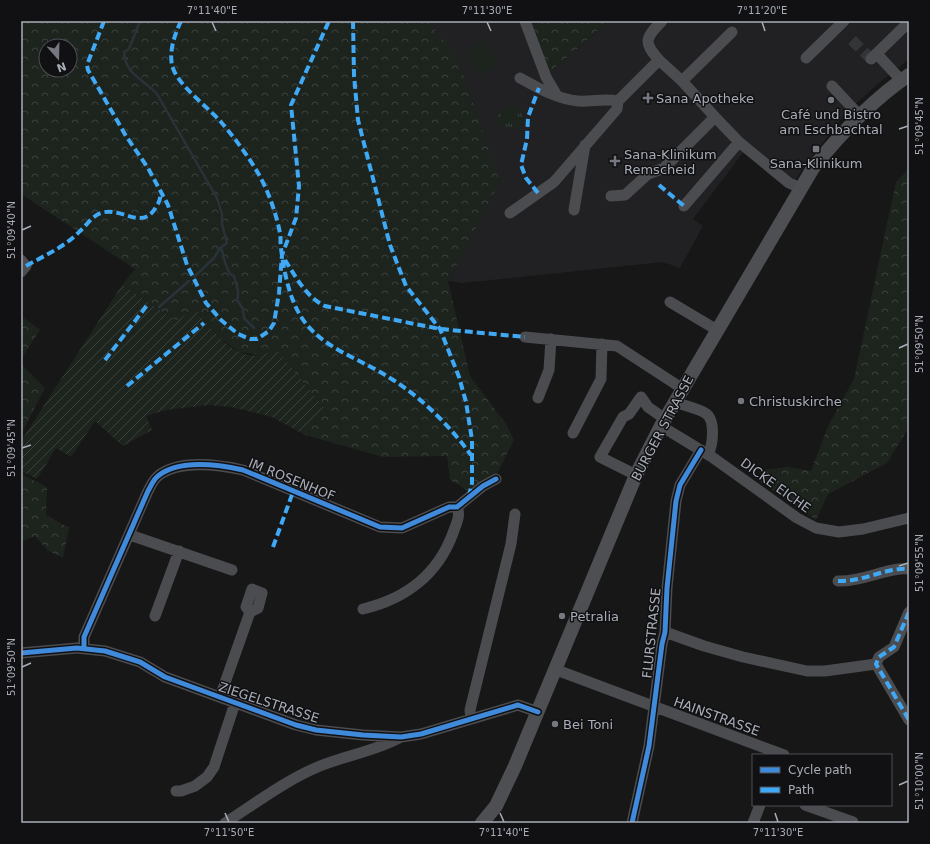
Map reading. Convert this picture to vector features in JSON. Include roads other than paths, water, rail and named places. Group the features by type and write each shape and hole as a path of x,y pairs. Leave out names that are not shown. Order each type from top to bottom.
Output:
{"main road":[{"name":"BURGER STRASSE","path":"482,823 496,806 538,712 554,669 636,476 663,422 813,168 834,142 860,116 905,77"}],"street":[{"path":"525,21 546,77 556,94 561,98 576,101 593,102 608,99 618,101"},
{"path":"662,21 650,33 647,41 649,48 740,142 789,182 801,188"},
{"path":"806,58 844,21"},
{"path":"905,77 874,56 909,22"},
{"path":"682,81 732,32"},
{"path":"510,213 554,182 617,109 618,101 659,60"},
{"path":"520,78 548,93 556,94"},
{"path":"832,86 860,116"},
{"path":"611,196 625,194 648,174 664,168 715,117"},
{"path":"684,206 740,142"},
{"path":"574,210 585,146"},
{"path":"670,302 717,330"},
{"path":"525,337 617,346 683,389"},
{"path":"538,398 548,374 551,339"},
{"path":"573,433 601,379 602,344"},
{"name":"DICKE EICHE","path":"636,476 600,457 623,416 629,414 641,397 648,407 663,422 797,518 816,528 839,532 863,529 909,518"},
{"path":"675,402 705,412 710,417 712,445 704,452"},
{"name":"FLURSTRASSE","path":"632,823 649,746 662,644 665,632 667,588 676,501 680,485 704,452"},
{"name":"IM ROSENHOF","path":"84,648 84,637 148,492 157,476 177,468 191,465 211,465 243,470 387,528 402,528 449,507 457,507 483,486 496,479"},
{"path":"363,609 402,595 428,575 444,554 452,536 458,518 459,512 457,507"},
{"path":"471,719 470,710 512,544 514,514"},
{"path":"130,535 232,570"},
{"path":"155,616 179,551"},
{"path":"838,581 851,581 893,570 909,569"},
{"path":"220,697 250,612"},
{"path":"876,664 879,657 894,647 906,627 909,612"},
{"path":"665,632 704,646 743,657 807,671 825,671 876,664"},
{"name":"ZIEGELSTRASSE","path":"21,653 84,648 105,651 130,659 165,677 307,728 363,736 401,737 421,734 518,705 538,712"},
{"path":"876,664 909,720"},
{"name":"HAINSTRASSE","path":"554,669 779,754"},
{"name":"ZIEGELSTRASSE","path":"176,791 181,791 195,786 207,777 214,767 235,703"},
{"path":"225,823 305,773 350,755 387,745 401,737"},
{"path":"753,823 760,806"},
{"path":"810,806 832,810 853,822"}],"waterway":[{"path":"140,21 129,49 124,52 125,60 131,71 157,94 217,198 222,214 222,224 227,243 220,248 214,258 194,277"},
{"path":"220,248 230,274 234,276 238,291 237,300 243,309 244,318 254,328"},
{"path":"159,307 189,281"}],"tunnel":[{"path":"852,40 871,59"}],"place":[{"name":"Sana Apotheke","path":"648,98"},
{"name":"Café und Bistro am Eschbachtal","path":"831,100"},
{"name":"Sana-Klinikum","path":"816,149"},
{"name":"Sana-Klinikum Remscheid","path":"615,161"},
{"name":"Christuskirche","path":"741,401"},
{"name":"Petralia","path":"562,616"},
{"name":"Bei Toni","path":"555,724"}]}
